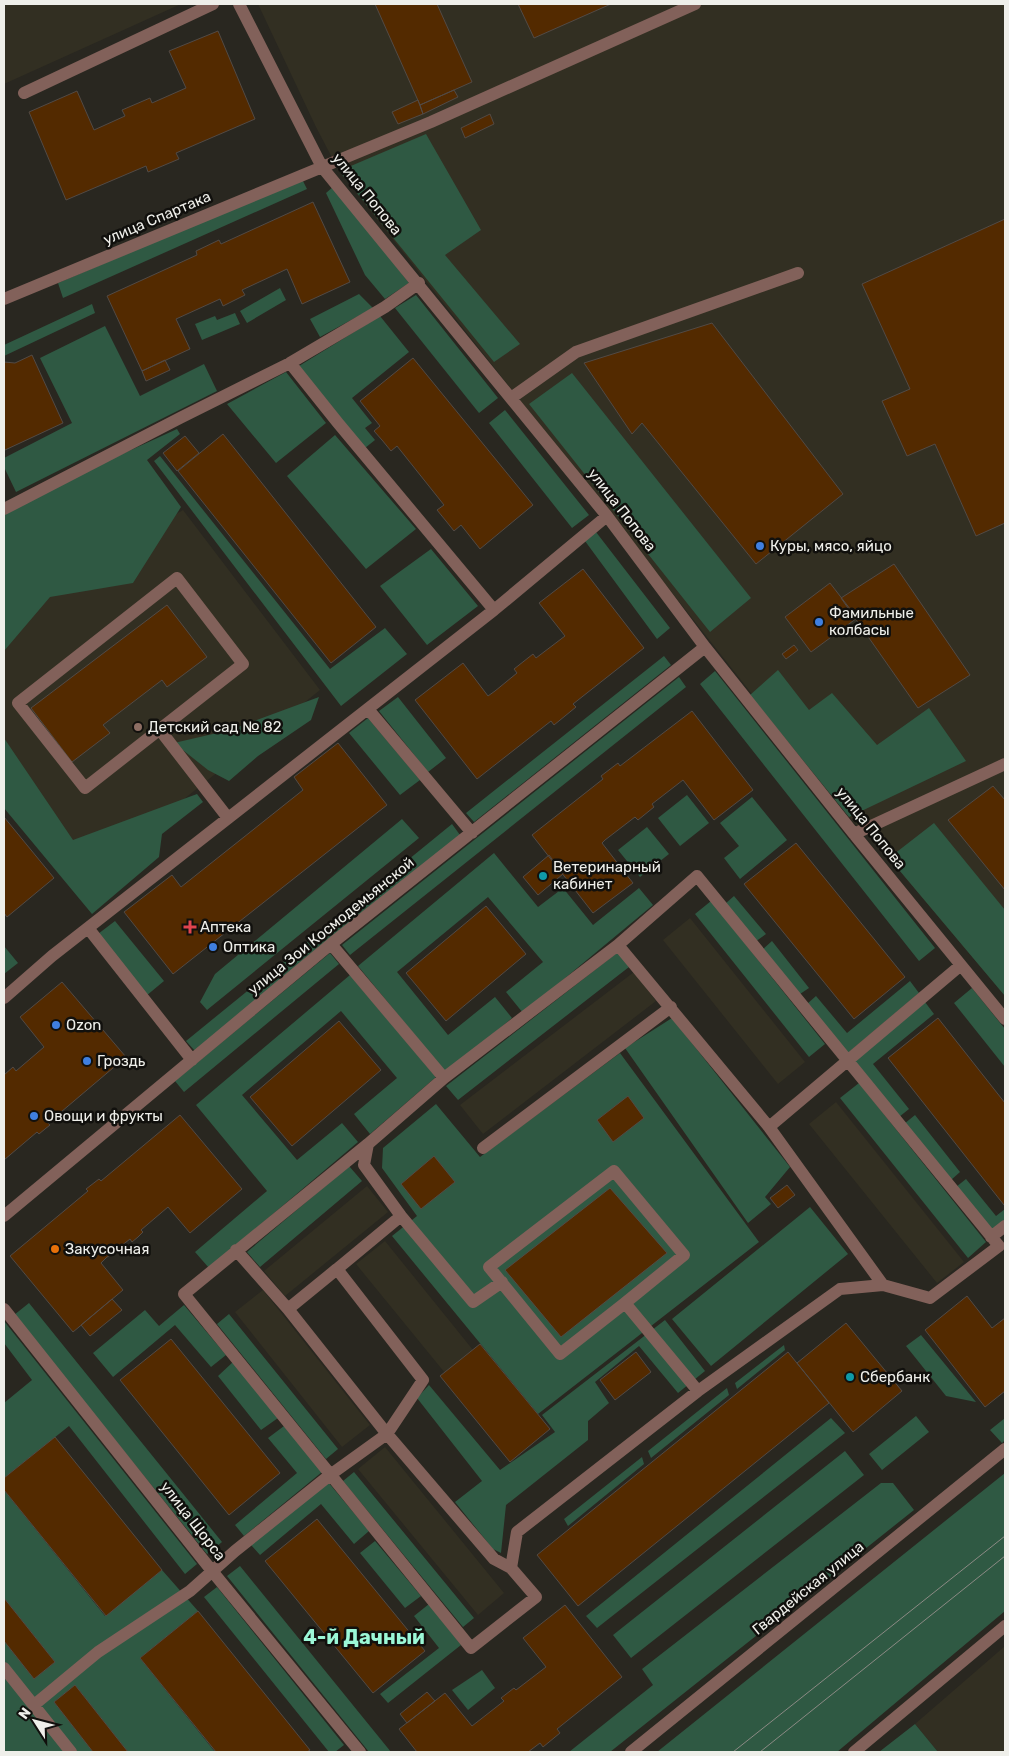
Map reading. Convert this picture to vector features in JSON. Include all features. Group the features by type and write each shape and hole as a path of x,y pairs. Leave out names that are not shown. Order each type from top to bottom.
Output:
{"street":[{"path":"24,93 214,4"},
{"name":"улица Попова","path":"239,4 322,167 419,283 607,516 705,647 1005,1019"},
{"name":"улица Спартака","path":"4,299 430,122 695,4"},
{"path":"511,398 576,352 798,273"},
{"path":"4,509 290,363 385,307 419,283"},
{"path":"290,363 494,610"},
{"path":"4,998 52,956 494,610 607,516"},
{"path":"176,578 243,664 160,730 85,788 18,703 176,578"},
{"name":"улица Зои Космодемьянской","path":"4,1216 331,944 705,647"},
{"path":"368,709 472,833"},
{"path":"160,730 228,818"},
{"path":"854,834 1005,764"},
{"path":"236,1250 288,1309 387,1434 494,1559 511,1568 536,1597 470,1648 184,1294 236,1250 368,1144 444,1078 618,945 697,876 999,1246 930,1298 882,1285 840,1289 698,1391 517,1532 511,1568"},
{"path":"88,928 192,1060"},
{"path":"331,944 444,1078"},
{"path":"618,945 769,1127 882,1285"},
{"path":"769,1127 961,965"},
{"path":"483,1148 671,1007"},
{"path":"368,1144 364,1165 401,1216 473,1302 502,1282"},
{"path":"614,1171 684,1255 625,1304 560,1354 489,1267 614,1171"},
{"path":"288,1309 401,1216"},
{"path":"991,1237 1005,1226"},
{"path":"34,1705 98,1652 190,1590 330,1476 387,1434 422,1380 337,1269"},
{"path":"625,1304 698,1391"},
{"name":"улица Щорса","path":"4,1309 212,1571 360,1752"},
{"name":"Гвардейская улица","path":"632,1752 1005,1449"},
{"path":"854,1752 1005,1626"},
{"path":"4,1668 71,1752"}],"shaded area":[{"path":"4,4 181,4 4,84"},
{"path":"258,4 1005,4 1005,996 889,858 849,817 339,171"},
{"name":"Детский сад № 82","path":"183,510 320,690 88,876 4,765 4,578 110,554"},
{"path":"690,918 805,1062 778,1084 663,940"},
{"path":"634,972 656,1001 483,1134 460,1105"},
{"path":"836,1102 964,1262 937,1283 809,1124"},
{"path":"367,1186 388,1212 285,1296 264,1271"},
{"path":"385,1241 473,1350 445,1373 356,1264"},
{"path":"263,1290 370,1425 342,1447 235,1312"},
{"path":"385,1447 504,1593 478,1615 358,1469"},
{"path":"1005,1646 1005,1752 938,1752 915,1724"}],"green space":[{"path":"426,134 481,230 445,255 520,344 494,362 339,171"},
{"path":"302,179 307,189 63,298 58,283"},
{"path":"334,186 409,283 385,299 365,275 326,193"},
{"path":"280,288 286,300 247,323 240,311"},
{"path":"359,294 373,308 320,337 310,319"},
{"path":"416,295 498,398 479,413 395,308"},
{"path":"92,304 95,313 4,356 4,345"},
{"path":"235,313 240,324 202,340 195,324 215,316 217,320"},
{"path":"380,316 409,352 352,398 372,423 365,428 375,440 365,448 299,366"},
{"path":"105,326 140,396 204,364 217,391 16,492 4,467 4,458 72,423 40,358"},
{"path":"286,372 326,423 276,463 227,404"},
{"path":"572,373 751,598 710,632 529,404"},
{"path":"505,410 589,515 572,528 489,423"},
{"path":"177,429 180,434 147,460 181,507 133,583 50,597 4,651 4,508"},
{"path":"335,435 416,529 366,569 287,476"},
{"path":"160,456 330,669 385,628 407,654 341,706 154,461"},
{"path":"596,532 670,628 657,639 585,541"},
{"path":"431,549 478,606 427,645 380,586"},
{"path":"664,656 671,665 474,822 466,813"},
{"path":"778,670 809,710 832,693 877,745 929,708 966,761 849,817 750,695"},
{"path":"715,671 935,948 919,961 700,684"},
{"path":"679,677 686,687 350,955 342,945"},
{"path":"319,697 311,720 258,756 229,781 208,770 174,743 230,730"},
{"path":"398,697 446,758 428,772 379,711"},
{"path":"368,718 420,780 400,795 349,733"},
{"path":"4,738 73,840 197,794 203,802 162,834 159,857 92,914 4,808"},
{"path":"687,795 709,823 680,846 658,818"},
{"path":"752,797 787,840 740,879 724,858 739,846 720,823"},
{"path":"402,819 419,838 207,1010 200,1002 215,974"},
{"path":"934,823 1005,910 1005,996 889,858"},
{"path":"452,824 460,835 195,1051 186,1041"},
{"path":"647,827 669,854 640,877 618,850"},
{"path":"494,853 538,907 563,888 593,925 639,888 653,905 523,1013 506,992 543,962 488,897 397,972 448,1035 495,997 512,1018 446,1073 358,966"},
{"path":"734,896 766,934 755,942 725,904"},
{"path":"711,901 825,1044 809,1057 695,914"},
{"path":"115,921 164,981 146,996 98,934"},
{"path":"772,941 809,988 800,994 762,950"},
{"path":"4,946 18,963 4,974"},
{"path":"618,952 629,967 458,1100 446,1086"},
{"path":"330,953 339,964 184,1092 175,1081"},
{"path":"350,975 436,1077 370,1134 354,1114 397,1078 341,1011 242,1095 297,1160 342,1123 358,1142 209,1268 195,1252 267,1191 196,1105"},
{"path":"910,981 919,993 848,1053 807,1004 816,996 847,1033"},
{"path":"972,988 1005,1029 1005,1067 954,1003"},
{"path":"925,1002 934,1014 873,1064 909,1109 899,1117 853,1061"},
{"path":"672,1018 790,1167 765,1197 771,1204 748,1223 625,1048"},
{"path":"620,1053 759,1242 538,1414 392,1236 417,1216 382,1168 383,1148 436,1104 480,1157"},
{"path":"859,1083 986,1242 968,1258 840,1098"},
{"path":"915,1115 960,1172 951,1180 904,1124"},
{"path":"349,1166 362,1181 260,1267 247,1252"},
{"path":"966,1179 996,1216 1005,1209 1005,1222 992,1232 956,1187"},
{"path":"810,1207 848,1254 711,1366 672,1319"},
{"path":"29,1303 222,1542 207,1554 14,1315"},
{"path":"184,1305 226,1355 211,1367 175,1325 113,1377 93,1353 145,1310 159,1326"},
{"path":"229,1314 338,1449 326,1459 217,1324"},
{"path":"665,1320 705,1371 678,1393 639,1346 595,1382 609,1403 588,1421 588,1440 506,1505 501,1553 493,1549 455,1502 482,1481 417,1398 429,1385 500,1470 555,1432 542,1415"},
{"path":"4,1321 197,1564 185,1574 69,1426 4,1478 4,1403 32,1380 4,1343"},
{"path":"921,1335 976,1402 946,1396 906,1346"},
{"path":"784,1345 785,1350 737,1389 735,1383"},
{"path":"233,1362 278,1418 261,1430 218,1376"},
{"path":"727,1388 729,1395 651,1458 648,1451"},
{"path":"916,1416 929,1432 882,1470 869,1454"},
{"path":"831,1418 845,1433 597,1628 586,1616"},
{"path":"1005,1418 1005,1440 1002,1443 990,1430"},
{"path":"284,1426 322,1472 244,1536 235,1525 297,1473 268,1438"},
{"path":"845,1451 864,1475 631,1658 613,1635"},
{"path":"642,1457 644,1464 568,1526 564,1519"},
{"path":"354,1472 474,1618 463,1627 343,1481"},
{"path":"1005,1473 1005,1611 837,1752 657,1752"},
{"path":"328,1482 369,1531 354,1544 321,1504 260,1555 251,1545"},
{"path":"881,1483 893,1483 914,1510 610,1752 569,1752 653,1685 642,1669"},
{"path":"4,1490 105,1616 162,1570 198,1611 140,1658 215,1752 128,1752 75,1685 54,1702 93,1752 4,1752 4,1641 34,1679 55,1662 4,1598"},
{"path":"375,1541 421,1596 405,1608 360,1553"},
{"path":"240,1566 391,1752 369,1752 227,1576"},
{"path":"217,1587 344,1745 335,1752 329,1752 204,1597"},
{"path":"429,1604 461,1645 388,1703 380,1694 439,1648 414,1616"},
{"path":"482,1670 495,1688 468,1710 452,1690"},
{"path":"915,1724 938,1752 879,1752"}],"building":[{"path":"375,4 437,4 472,82 420,105"},
{"path":"518,4 611,4 534,38"},
{"path":"218,31 255,119 176,153 179,159 148,172 146,166 66,200 29,112 77,91 94,130 125,116 122,110 150,98 152,103 186,88 169,51"},
{"path":"454,90 458,97 423,114 420,105"},
{"path":"418,100 423,114 398,124 392,112"},
{"path":"490,114 494,124 465,138 461,128"},
{"path":"313,202 350,282 302,304 287,269 242,290 245,295 223,306 220,299 176,319 190,349 142,371 107,296 197,255 196,251 219,240 221,244"},
{"path":"1005,219 1005,523 976,536 935,444 907,456 882,401 910,389 862,284"},
{"path":"712,323 843,494 756,564 642,423 632,434 584,363"},
{"path":"32,355 63,423 5,450 4,362 15,363"},
{"path":"413,358 533,505 480,549 461,525 454,531 437,510 444,505 397,446 391,451 374,431 380,426 360,401"},
{"path":"165,360 170,370 146,381 142,371"},
{"path":"223,434 376,627 331,663 178,471"},
{"path":"185,436 199,453 177,471 163,453"},
{"path":"894,564 970,675 918,708 841,598"},
{"path":"583,569 644,648 573,704 576,707 554,725 551,721 477,779 415,700 463,663 488,696 495,691 517,673 514,669 533,654 536,658 565,636 539,603"},
{"path":"830,583 857,618 811,652 785,617"},
{"path":"167,605 207,657 167,687 162,680 103,725 110,733 72,762 31,708"},
{"path":"794,645 798,650 786,659 782,654"},
{"path":"692,711 753,790 714,820 683,780 652,804 654,807 638,820 635,817 602,843 633,883 593,913 532,835 603,779 601,776 618,763 620,766"},
{"path":"338,743 387,805 173,974 124,912 172,875 181,887 303,790 294,777"},
{"path":"993,786 1005,800 1005,890 948,820"},
{"path":"4,817 54,878 7,917 4,913"},
{"path":"796,843 905,977 854,1019 744,884"},
{"name":"Ветеринарный кабинет","path":"549,855 563,874 538,895 523,877"},
{"path":"486,906 526,954 446,1021 406,973"},
{"path":"62,982 126,1057 48,1123 50,1125 39,1134 37,1132 4,1160 4,1075 13,1067 16,1071 44,1047 20,1017"},
{"path":"938,1018 1005,1103 1004,1205 888,1058"},
{"path":"339,1021 381,1070 292,1146 250,1097"},
{"path":"628,1096 644,1118 613,1142 597,1120"},
{"path":"180,1115 242,1189 190,1233 168,1207 141,1230 143,1232 132,1242 130,1239 106,1258 101,1263 123,1290 73,1332 10,1256 88,1191 86,1189 99,1179 101,1181"},
{"path":"434,1156 455,1182 421,1209 401,1184"},
{"path":"787,1185 795,1195 778,1208 770,1198"},
{"path":"610,1188 667,1253 561,1337 505,1270"},
{"path":"967,1296 992,1328 1005,1318 1005,1391 985,1407 925,1330"},
{"path":"112,1299 122,1310 90,1336 81,1325"},
{"name":"Сбербанк","path":"846,1323 902,1391 853,1432 797,1363"},
{"path":"171,1339 280,1473 229,1515 120,1380"},
{"path":"480,1344 550,1429 510,1462 440,1376"},
{"path":"636,1352 651,1372 615,1400 600,1380"},
{"path":"788,1352 829,1403 578,1606 537,1555"},
{"path":"55,1437 162,1570 106,1616 4,1490 4,1478"},
{"path":"317,1519 425,1651 373,1693 265,1561"},
{"path":"4,1598 55,1662 34,1679 4,1641"},
{"path":"565,1605 622,1677 557,1729 560,1733 543,1747 540,1743 528,1752 417,1752 399,1729 445,1693 472,1726 504,1701 501,1698 514,1688 516,1690 546,1667 523,1638"},
{"path":"198,1611 310,1750 307,1752 216,1752 140,1658"},
{"path":"75,1685 128,1752 93,1752 54,1702"},
{"path":"427,1692 435,1701 407,1723 400,1714"}],"tram line":[{"path":"733,1752 1005,1536"},
{"path":"760,1752 1005,1556"}],"place":[{"name":"Куры, мясо, яйцо","path":"760,546"},
{"name":"Фамильные колбасы","path":"819,622"},
{"name":"Детский сад № 82","path":"138,727"},
{"name":"Ветеринарный кабинет","path":"543,876"},
{"name":"Аптека","path":"190,927"},
{"name":"Оптика","path":"213,947"},
{"name":"Ozon","path":"56,1025"},
{"name":"Гроздь","path":"87,1061"},
{"name":"Овощи и фрукты","path":"34,1116"},
{"name":"Закусочная","path":"55,1249"},
{"name":"Сбербанк","path":"850,1377"}],"district":[{"name":"4-й Дачный","path":"364,1637"}]}
